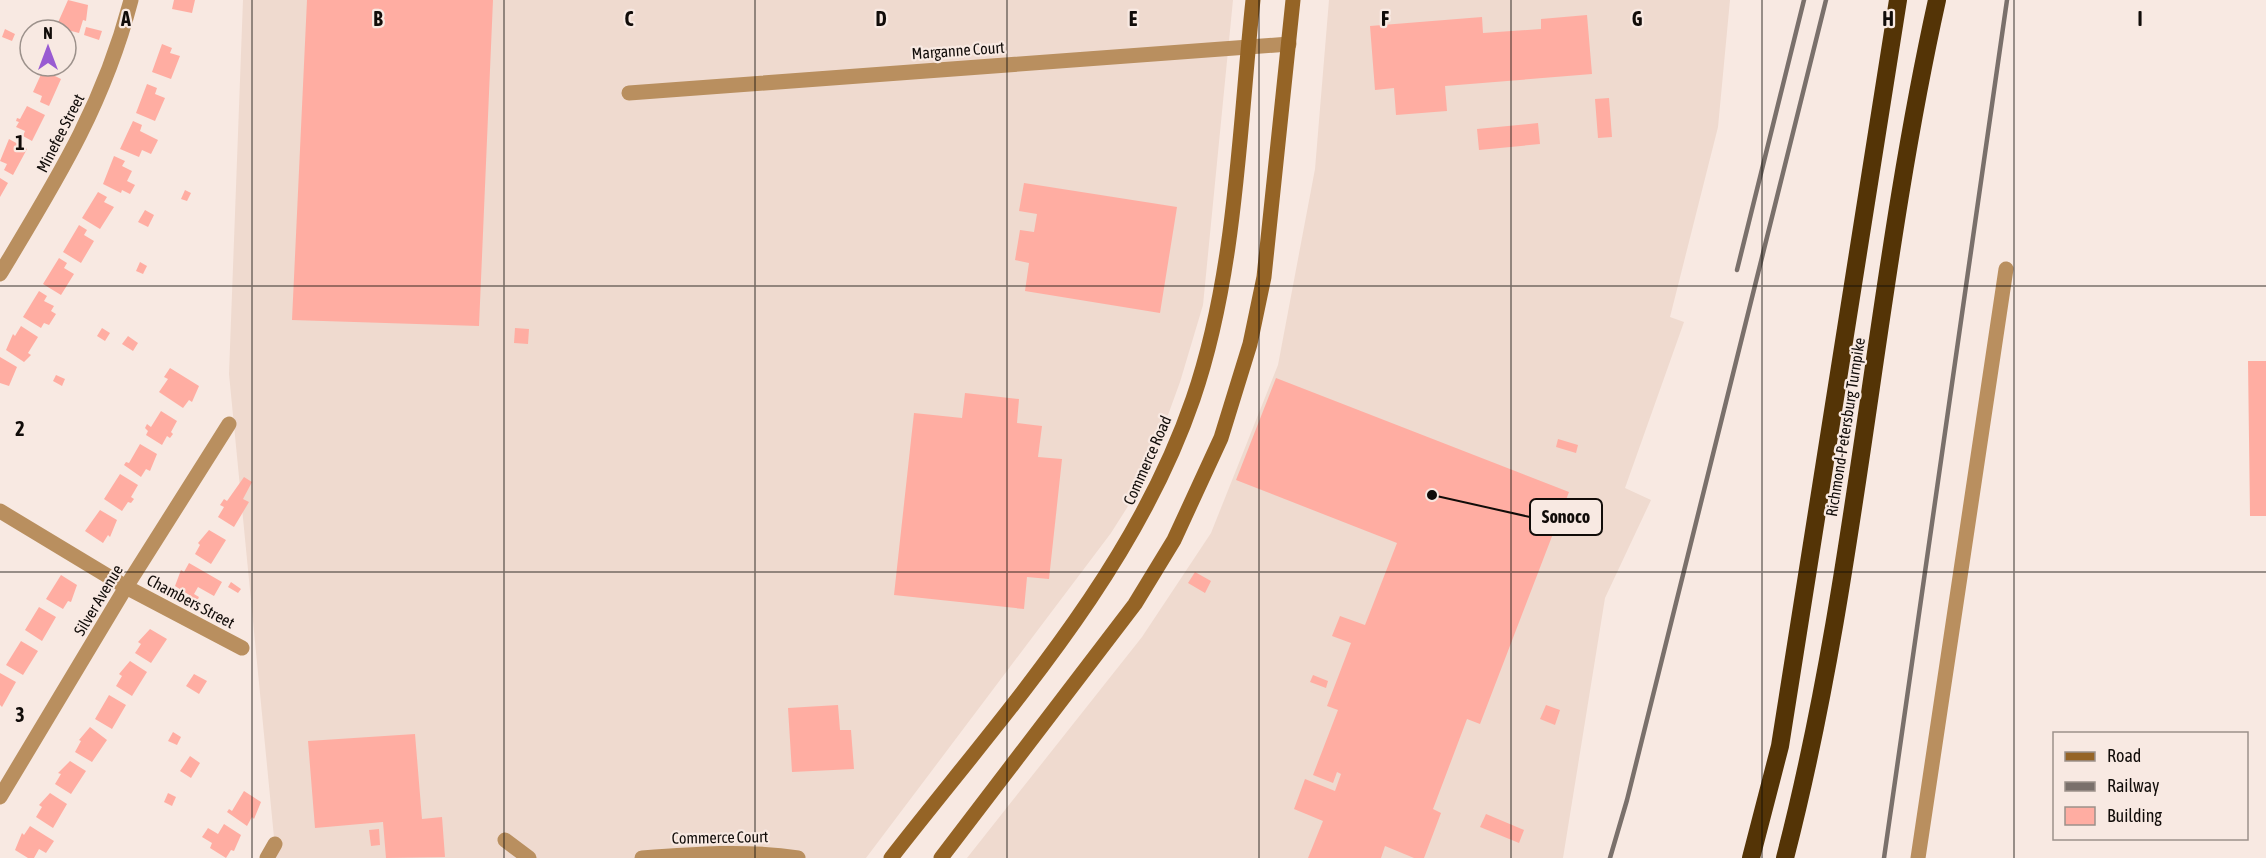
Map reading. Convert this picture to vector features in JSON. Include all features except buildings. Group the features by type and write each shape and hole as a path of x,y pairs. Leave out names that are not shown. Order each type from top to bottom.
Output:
{"highway":[{"name":"Richmond-Petersburg Turnpike","path":"1751,858 1780,746 1898,0"},
{"name":"Richmond-Petersburg Turnpike","path":"1785,858 1806,777 1833,632 1914,104 1937,0"}],"main road":[{"name":"Commerce Road","path":"891,858 1099,586 1136,526 1172,454 1202,369 1222,280 1253,0"},
{"path":"941,858 1136,604 1174,540 1206,474 1234,399 1259,307 1293,0"}],"street":[{"name":"Minefee Street","path":"0,274 73,153 88,123 110,70 131,0"},
{"name":"Marganne Court","path":"629,93 1289,44"},
{"path":"1918,858 2006,269"},
{"name":"Silver Avenue","path":"0,797 126,586 229,424"},
{"name":"Chambers Street","path":"0,511 126,586 242,648"},
{"path":"505,840 529,858"},
{"path":"267,858 275,844"},
{"name":"Commerce Court","path":"642,858 708,853 778,855 798,858"}],"shaded area":[{"path":"243,0 1233,0 1203,305 1180,382 1144,481 1111,533 866,858 276,858 229,374"},
{"path":"1329,0 1730,0 1718,127 1670,317 1684,322 1625,488 1651,500 1605,598 1563,858 967,858 1142,637 1211,533 1278,365 1315,169"}],"railway":[{"path":"1737,270 1804,0"},
{"path":"1610,858 1627,800 1826,0"},
{"path":"1884,858 2007,0"}],"place":[{"name":"Sonoco","path":"1432,495"}]}
